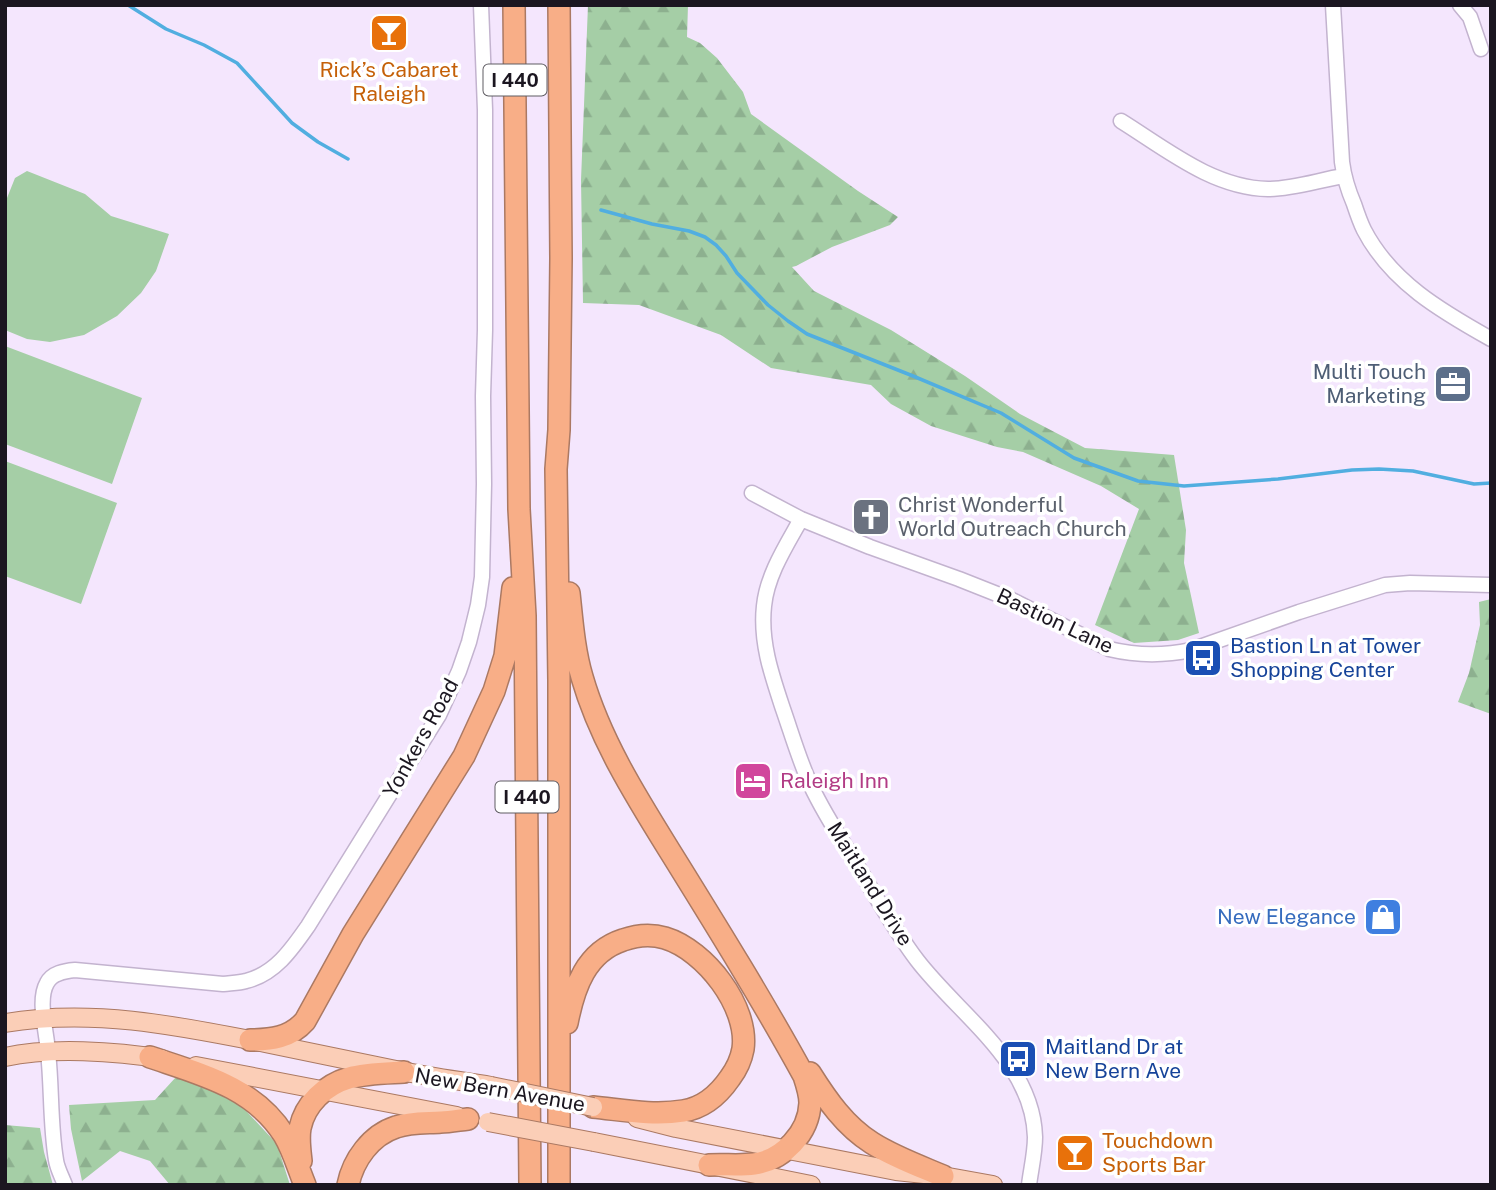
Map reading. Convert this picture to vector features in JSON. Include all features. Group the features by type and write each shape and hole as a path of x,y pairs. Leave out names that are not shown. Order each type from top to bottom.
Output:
{"highway":[{"name":"I 440","path":"514,5 519,509 525,615 530,1184"},
{"name":"I 440","path":"559,5 561,258 556,524 559,680 559,1185"},
{"path":"250,1040 286,1035 299,1027 464,756 494,691 505,656 519,509"},
{"path":"556,524 566,568 577,660 602,732 640,802 770,1014 804,1076 809,1098 808,1118 787,1149 754,1164 709,1164"},
{"path":"559,1070 576,986 589,964 601,951 633,937 656,937 679,944 706,965 729,995 741,1023 743,1049 736,1069 724,1087 703,1104 682,1111 660,1114 593,1107"},
{"path":"770,1014 828,1101 852,1128 888,1153 943,1176"},
{"path":"150,1057 226,1084 258,1105 277,1124 285,1137 304,1182"},
{"path":"304,1182 300,1130 310,1105 323,1091 348,1078 404,1072"},
{"path":"348,1185 359,1157 386,1132 412,1124 478,1120"}],"main road":[{"name":"New Bern Avenue","path":"5,1023 43,1017 98,1017 164,1024 404,1072 491,1086 593,1107 676,1128 895,1171 993,1185"},
{"name":"New Bern Avenue","path":"5,1057 48,1052 150,1057 811,1185"}],"street":[{"name":"Yonkers Road","path":"65,1185 57,1164 53,1135 43,1017 44,989 47,983 61,972 75,970 223,984 246,981 277,964 308,926 412,759 451,691 469,642 482,577 484,484 485,110 481,5"},
{"path":"1334,5 1344,176 1363,229 1392,269 1428,302 1491,339"},
{"path":"1460,5 1470,17 1481,49"},
{"path":"1121,121 1197,169 1245,187 1275,188 1344,176"},
{"name":"Bastion Lane","path":"752,493 800,519 988,590 1109,649 1129,654 1173,654 1191,650 1385,585 1491,585"},
{"name":"Maitland Drive","path":"800,519 772,575 765,598 764,637 772,678 809,781 895,929 930,976 994,1046 1017,1076 1026,1095 1035,1137 1029,1185"}],"green space":[{"path":"588,5 688,5 687,37 700,43 717,58 743,92 751,114 898,217 890,225 832,247 792,267 814,291 891,330 1020,414 1085,448 1174,455 1186,530 1184,563 1199,633 1178,640 1134,643 1095,625 1139,509 1101,486 1023,452 997,447 931,426 891,404 871,385 771,368 721,335 639,305 583,303 581,180"},
{"path":"27,171 85,194 111,216 169,234 156,271 141,293 117,316 84,335 50,342 27,339 5,330 5,203 15,178"},
{"path":"5,346 142,398 112,484 5,444"},
{"path":"5,461 117,503 81,604 5,576"},
{"path":"1491,599 1491,714 1458,702 1469,673 1480,625 1479,602"},
{"path":"176,1077 236,1100 277,1144 290,1185 170,1185 150,1161 120,1151 82,1181 69,1105 155,1100"},
{"path":"5,1125 40,1128 53,1185 5,1185"}],"waterway":[{"path":"128,5 166,29 237,63 292,123 348,159"},
{"path":"601,210 705,237 716,245 737,273 768,305 807,334 1001,413 1074,458 1138,481 1184,486 1379,469 1413,471 1474,484 1491,483"}],"place":[{"name":"Rick’s Cabaret Raleigh","path":"389,33"},
{"name":"Multi Touch Marketing","path":"1453,384"},
{"name":"Christ Wonderful World Outreach Church","path":"871,517"},
{"name":"Bastion Ln at Tower Shopping Center","path":"1203,658"},
{"name":"Raleigh Inn","path":"753,781"},
{"name":"New Elegance","path":"1383,917"},
{"name":"Maitland Dr at New Bern Ave","path":"1018,1059"},
{"name":"Touchdown Sports Bar","path":"1075,1153"}]}
